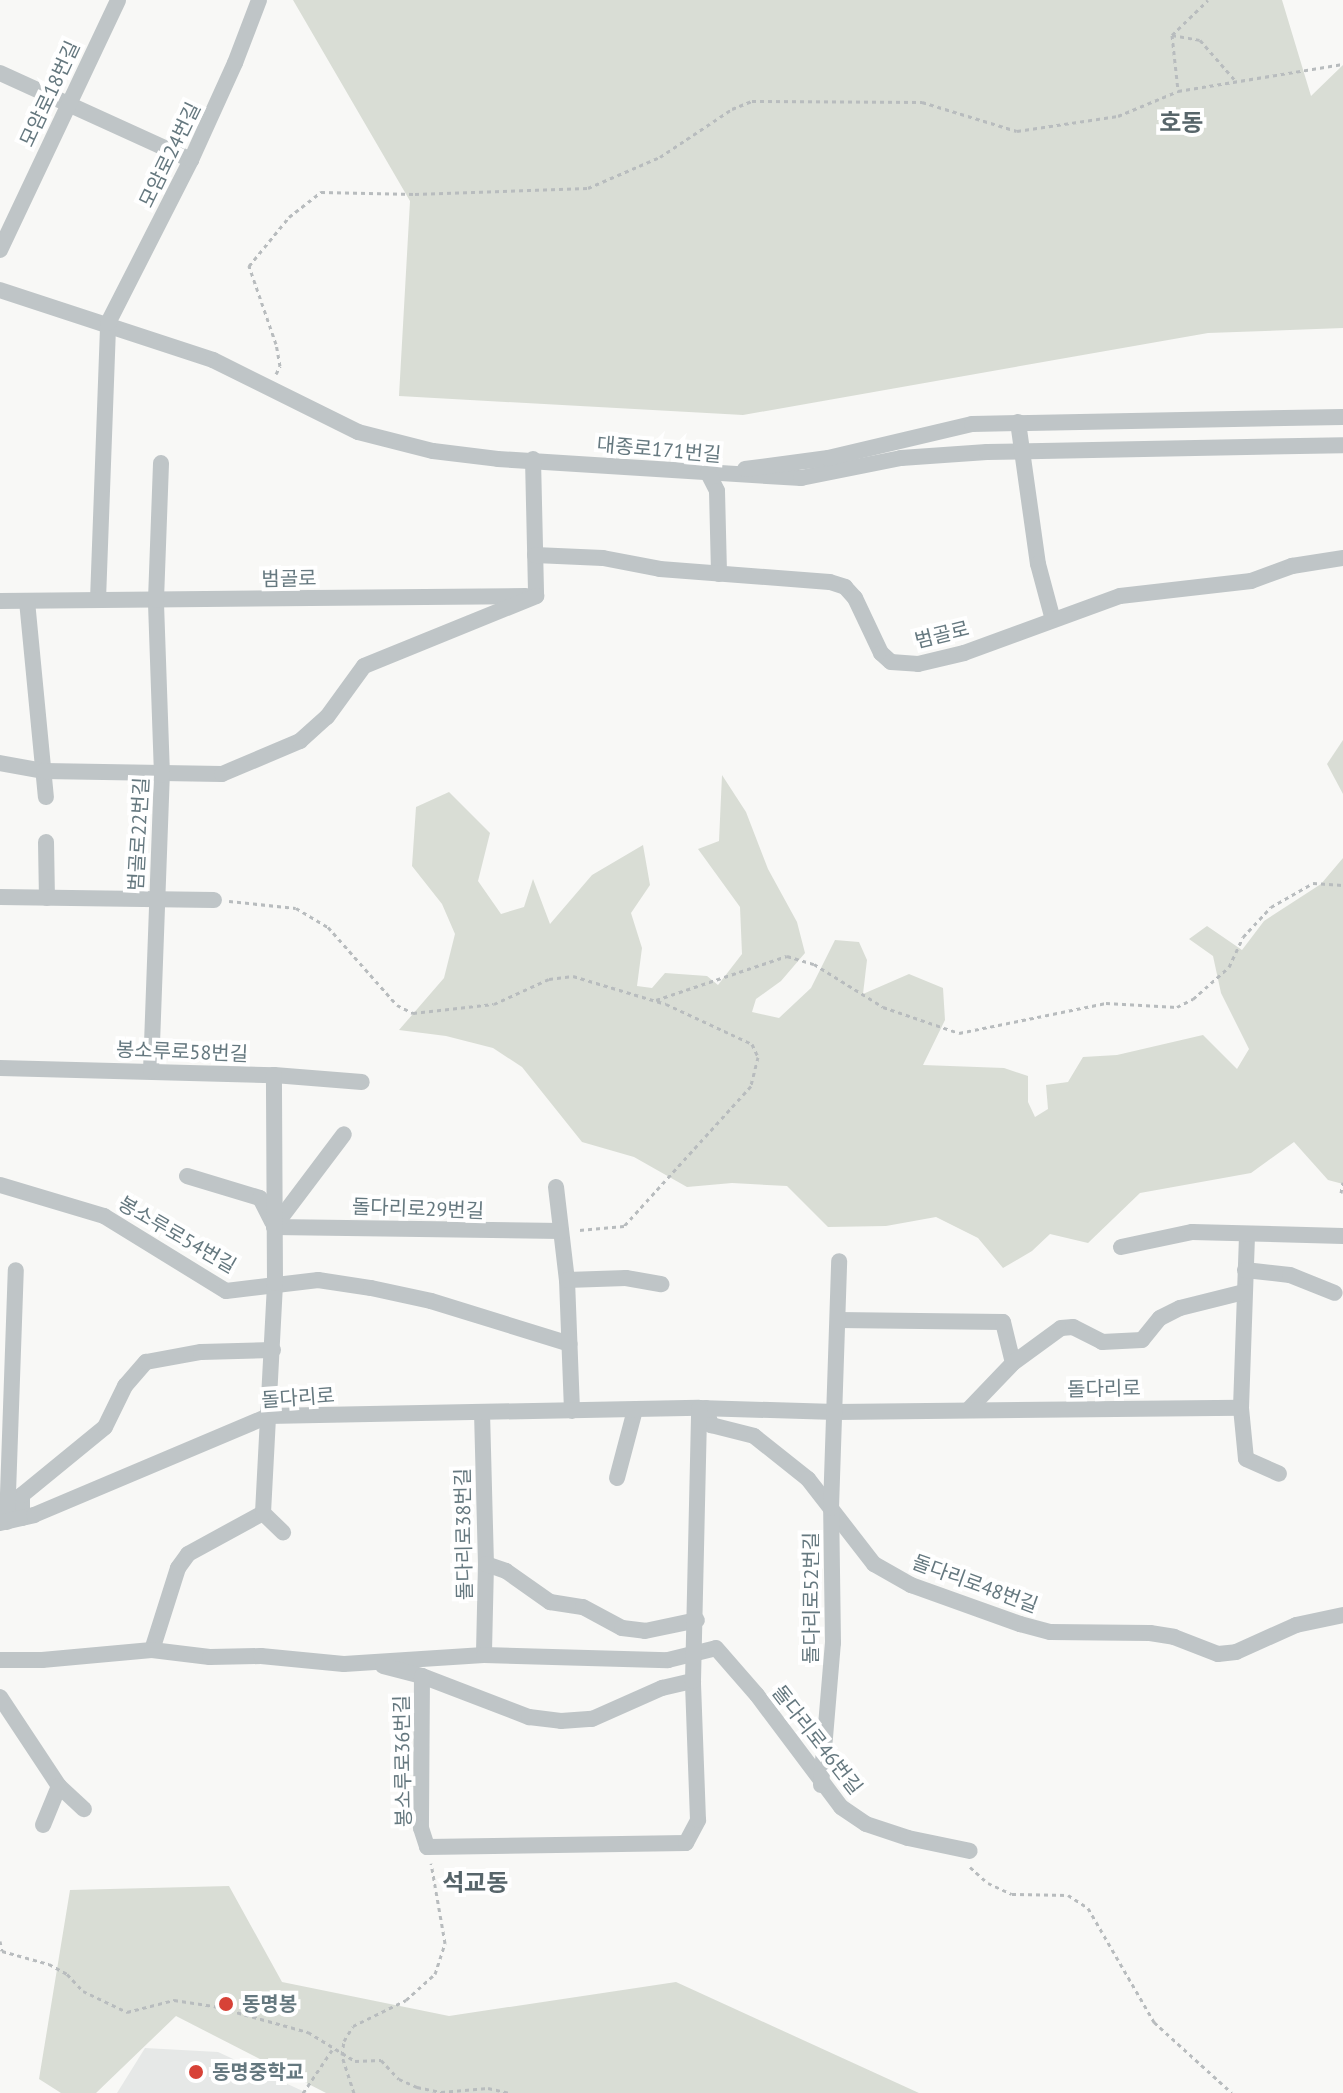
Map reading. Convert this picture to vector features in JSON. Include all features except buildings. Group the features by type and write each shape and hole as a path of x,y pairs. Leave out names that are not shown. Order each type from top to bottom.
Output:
{"street":[{"name":"모암로18번길","path":"0,250 67,102 118,0"},
{"name":"모암로24번길","path":"108,323 191,160 235,63 259,0"},
{"path":"0,73 191,160"},
{"name":"대종로171번길","path":"0,290 213,360 358,432 433,451 498,459 801,478 901,458 1022,450 1343,445"},
{"path":"98,600 108,323"},
{"path":"719,574 717,491 708,473 828,458 972,424 1343,417"},
{"path":"1018,422 1038,564 1053,620"},
{"path":"0,763 44,771 222,774 300,741 327,717 364,666 536,596 533,459"},
{"name":"범골로22번길","path":"151,1071 162,775 156,600 161,463"},
{"name":"범골로","path":"535,555 603,558 660,569 830,582 845,587 855,598 881,653 891,662 903,664 918,664 964,653 1120,596 1251,581 1292,566 1343,558"},
{"name":"범골로","path":"0,601 536,596"},
{"path":"27,601 46,797"},
{"path":"46,842 47,898"},
{"path":"0,897 214,900"},
{"name":"봉소루로58번길","path":"0,1068 274,1075 362,1082"},
{"path":"274,1075 275,1283 263,1513 283,1532"},
{"path":"274,1227 344,1134"},
{"path":"187,1176 260,1198 274,1227"},
{"name":"봉소루로54번길","path":"0,1185 104,1216 226,1291 318,1280 371,1288 431,1301 570,1344"},
{"path":"556,1187 567,1280 572,1411"},
{"name":"돌다리로29번길","path":"274,1227 561,1231"},
{"path":"1121,1247 1192,1232 1247,1236 1343,1236"},
{"path":"1247,1236 1241,1408 1246,1459 1279,1474"},
{"path":"836,1412 839,1261"},
{"path":"10,1521 16,1270"},
{"path":"1245,1270 1290,1275 1335,1293"},
{"path":"567,1280 626,1278 661,1284"},
{"path":"968,1410 1013,1363 1061,1328 1073,1327 1102,1342 1142,1340 1160,1318 1180,1308 1244,1292"},
{"path":"838,1320 1003,1322 1013,1363"},
{"path":"10,1521 22,1495 105,1427 125,1386 146,1362 201,1352 273,1350"},
{"path":"693,1681 703,1408"},
{"name":"돌다리로","path":"10,1521 268,1416 703,1408 836,1412 1241,1408"},
{"name":"돌다리로48번길","path":"703,1408 711,1425 754,1436 808,1479 874,1564 911,1585 1050,1632 1150,1633 1174,1637 1218,1654 1236,1652 1296,1625 1343,1615"},
{"path":"617,1478 635,1410"},
{"name":"돌다리로38번길","path":"482,1412 486,1564 484,1655"},
{"name":"돌다리로52번길","path":"821,1785 833,1643 831,1508 836,1412"},
{"path":"152,1650 178,1568 188,1554 263,1513"},
{"path":"486,1564 506,1571 550,1602 583,1607 622,1628 645,1631 697,1620"},
{"name":"돌다리로46번길","path":"695,1653 716,1648 757,1695 821,1785 841,1807 866,1824 908,1838 964,1850"},
{"path":"0,1660 42,1660 152,1650 210,1657 261,1656 376,1664 484,1655 668,1660 695,1653"},
{"path":"376,1664 422,1676"},
{"name":"봉소루로36번길","path":"422,1676 529,1717 561,1721 592,1719 651,1692 693,1681 698,1820 686,1843 427,1847 421,1828 422,1676"},
{"path":"0,1697 59,1786 84,1809"},
{"path":"43,1825 59,1786"}],"path":[{"path":"1172,35 1208,0"},
{"path":"1172,35 1200,40 1234,80"},
{"path":"1172,35 1178,91"},
{"path":"269,388 280,366 249,266 289,217 321,192 415,194 588,188 660,157 732,109 752,101 922,102 1017,131 1118,116 1178,91 1343,64"},
{"path":"656,1000 787,956 814,964 883,1007 959,1033 1106,1003 1177,1007 1193,999 1229,967 1243,937 1279,901 1313,883 1343,885"},
{"path":"214,900 296,908 328,927 397,1005 413,1013 494,1004 562,975 656,1000 752,1044 758,1057 756,1077 741,1098 624,1226 561,1231"},
{"path":"1341,1193 1343,1182"},
{"path":"354,2093 342,2055 344,2041 353,2026 406,2000 435,1974 445,1943 427,1847"},
{"path":"964,1850 971,1868 988,1883 1012,1894 1068,1895 1088,1908 1154,2022 1232,2093"},
{"path":"0,1941 2,1951 49,1964 67,1974 83,1991 127,2012 174,2000 214,2006 285,2023 324,2040 332,2049 355,2061 381,2060 399,2079 417,2087 441,2092 488,2088 510,2093"},
{"path":"303,2093 332,2049"}],"shaded area":[{"path":"293,0 1282,0 1311,96 1343,65 1343,328 1208,333 743,415 399,396 410,201"},
{"path":"1343,740 1343,794 1327,764"},
{"path":"722,775 746,812 768,869 797,922 805,953 781,981 756,999 752,1012 779,1018 811,988 835,940 859,942 867,960 863,994 909,974 943,988 945,1020 923,1065 1004,1068 1028,1076 1028,1102 1035,1117 1048,1109 1046,1085 1068,1082 1083,1057 1117,1055 1203,1035 1237,1069 1249,1049 1221,993 1213,956 1189,939 1207,926 1242,950 1264,921 1321,884 1343,858 1343,1184 1328,1180 1294,1142 1251,1173 1140,1193 1088,1243 1050,1234 1032,1251 1003,1268 978,1238 936,1217 886,1226 828,1227 787,1186 732,1183 687,1187 634,1157 582,1142 522,1067 493,1048 446,1036 399,1030 444,978 455,934 442,904 412,866 416,807 449,792 490,833 478,881 501,914 524,907 533,879 550,924 592,875 643,845 650,885 631,913 642,948 637,986 652,988 665,973 707,976 718,985 742,954 740,907 698,849 719,841"},
{"path":"229,1886 282,1982 449,2016 676,1982 919,2093 326,2093 176,2016 96,2093 61,2093 39,2079 70,1890"},
{"name":"동명중학교","path":"145,2048 218,2052 307,2093 117,2093"}],"place":[{"name":"동명봉","path":"226,2004"},
{"name":"동명중학교","path":"196,2072"}],"district":[{"name":"호동","path":"1181,123"},
{"name":"석교동","path":"475,1883"}]}
